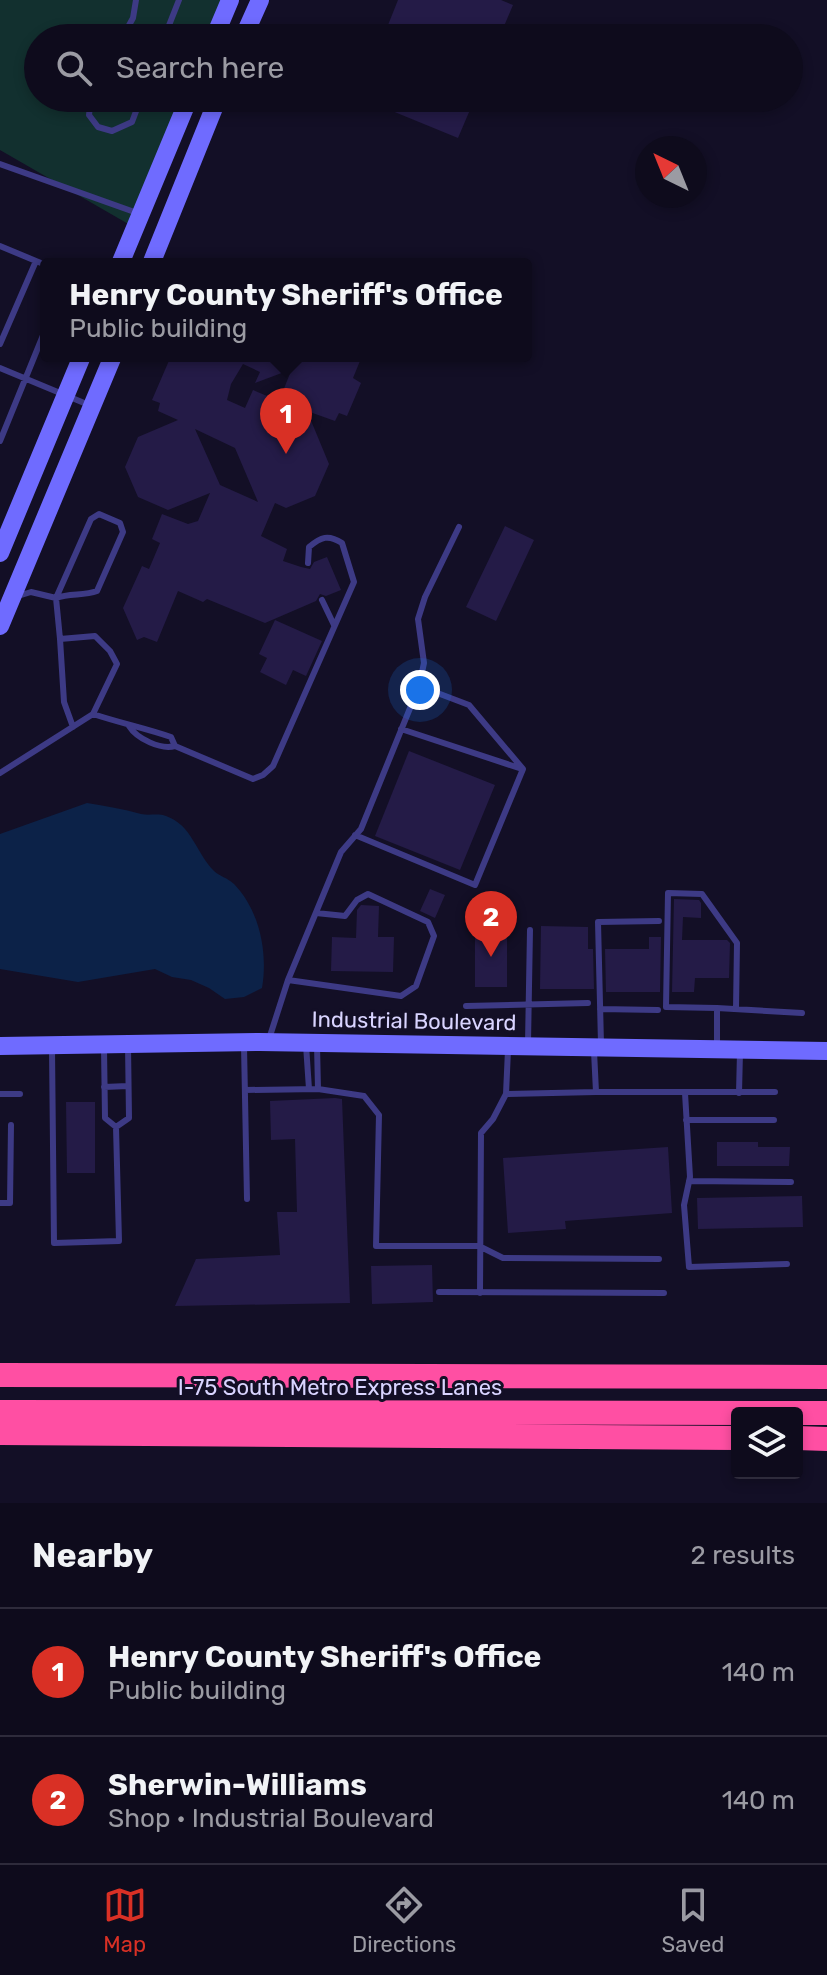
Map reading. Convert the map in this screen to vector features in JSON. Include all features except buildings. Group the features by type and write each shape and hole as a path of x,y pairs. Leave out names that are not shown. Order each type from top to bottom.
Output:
{"highway":[{"path":"0,1375 827,1377"},
{"name":"I-75 South Metro Express Lanes","path":"0,1412 827,1411"},
{"path":"0,1433 731,1438"},
{"path":"803,1438 827,1439"}],"street":[{"path":"220,24 230,0"},
{"path":"249,24 260,0"},
{"path":"123,258 183,112"},
{"path":"153,258 212,112"},
{"path":"0,553 80,362"},
{"path":"0,626 6,595 110,362"},
{"name":"Industrial Boulevard","path":"0,1046 312,1043 827,1051"}],"lane":[{"path":"130,24 136,0"},
{"path":"170,24 179,0"},
{"path":"89,112 98,127 112,131 132,122 136,112"},
{"path":"0,164 141,215"},
{"path":"0,246 40,263"},
{"path":"0,344 36,261"},
{"path":"0,441 40,343"},
{"path":"0,368 92,406"},
{"path":"6,595 31,592 56,598 71,593 90,594 97,591 123,532 120,523 99,514 91,519 56,598 64,702 73,727"},
{"path":"268,1043 288,980 341,852 361,829 419,686 424,663 418,619 425,597 459,527"},
{"path":"93,714 171,737 175,746 253,779 263,775 273,766 354,582 342,543 333,537 320,538 309,547 308,563"},
{"path":"322,600 334,625"},
{"path":"0,773 93,714 117,664 110,651 95,636 60,639"},
{"path":"419,686 469,705 523,769"},
{"path":"129,726 134,734 153,743 167,749 175,746"},
{"path":"401,729 523,769"},
{"path":"355,835 475,885 523,769"},
{"path":"736,1009 737,943 702,894 668,893 666,1007 802,1013"},
{"path":"288,980 401,996 416,986 434,936 428,922 368,894 357,900 345,916 316,913"},
{"path":"596,1092 600,1009 598,922 659,921"},
{"path":"528,1046 530,930"},
{"path":"466,1006 588,1003"},
{"path":"717,1008 717,1049"},
{"path":"600,1009 658,1010"},
{"path":"244,1043 247,1199"},
{"path":"309,1089 312,1043"},
{"path":"312,1043 318,1089"},
{"path":"52,1045 54,1243 119,1241 116,1127 105,1118 103,1044"},
{"path":"116,1127 129,1118 128,1044"},
{"path":"480,1293 481,1133 493,1119 506,1094 508,1046"},
{"path":"739,1093 740,1050"},
{"path":"104,1087 128,1086"},
{"path":"245,1090 318,1089 364,1096 379,1115 376,1246 479,1246 503,1258 659,1259"},
{"path":"506,1094 775,1092"},
{"path":"685,1093 689,1181 684,1205 689,1267 787,1264"},
{"path":"0,1094 20,1094"},
{"path":"686,1120 774,1120"},
{"path":"0,1203 10,1203 11,1125"},
{"path":"689,1181 791,1182"},
{"path":"439,1292 664,1293"}],"green space":[{"path":"0,0 235,0 224,24 24,24 24,112 187,112 137,229 0,150"}],"water":[{"path":"87,803 144,815 163,815 182,826 208,864 234,884 250,907 263,947 262,988 244,997 225,999 191,980 172,977 155,969 78,982 0,969 0,834"}],"place":[{"name":"Henry County Sheriff's Office","path":"286,454"},
{"name":"Sherwin-Williams","path":"491,957"}]}
